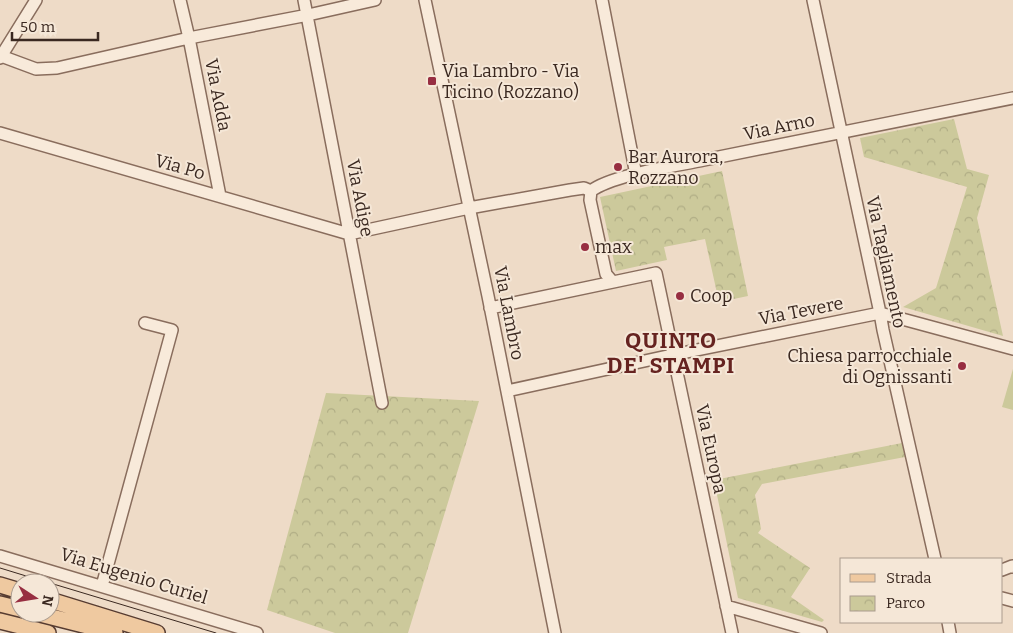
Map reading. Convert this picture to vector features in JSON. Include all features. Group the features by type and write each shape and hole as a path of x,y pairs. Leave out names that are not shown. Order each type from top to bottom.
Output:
{"main road":[{"path":"60,603 157,633"},
{"path":"60,619 115,633"},
{"path":"0,621 48,633"}],"street":[{"path":"36,0 0,57 36,69 57,68 189,38 375,0"},
{"name":"Via Adda","path":"180,0 220,196"},
{"name":"Via Adige","path":"304,0 382,404"},
{"name":"Via Lambro","path":"425,0 470,208 555,633"},
{"path":"602,0 636,175"},
{"name":"Via Tagliamento","path":"813,0 883,330 935,558"},
{"name":"Via Arno","path":"350,234 470,208 570,190 584,188 591,190 598,186 636,175 1013,98"},
{"name":"Via Po","path":"0,133 350,234"},
{"path":"490,308 612,281 606,274 590,200 591,190"},
{"name":"Via Europa","path":"612,281 656,273 732,633"},
{"name":"Via Tevere","path":"507,391 880,313 1013,349"},
{"path":"102,586 172,330 145,323"},
{"name":"Via Eugenio Curiel","path":"0,556 257,633"},
{"path":"726,606 821,633"}],"green space":[{"path":"954,119 967,169 989,175 977,218 1003,336 903,307 936,288 967,187 864,157 860,138"},
{"path":"722,171 748,296 719,302 705,239 664,247 667,260 616,271 600,197"},
{"path":"1013,369 1013,410 1002,407"},
{"path":"326,393 479,401 408,633 335,633 267,610"},
{"path":"902,443 905,457 762,484 755,495 761,529 758,533 810,568 791,597 824,620 822,622 738,598 714,480"}],"tram line":[{"path":"0,568 16,573"},
{"path":"60,586 216,633"}],"place":[{"name":"Via Lambro - Via Ticino (Rozzano)","path":"432,81"},
{"name":"Bar Aurora, Rozzano","path":"618,167"},
{"name":"max","path":"585,247"},
{"name":"Coop","path":"680,296"},
{"name":"Chiesa parrocchiale di Ognissanti","path":"962,366"}],"district":[{"name":"QUINTO DE' STAMPI","path":"671,352"}]}
